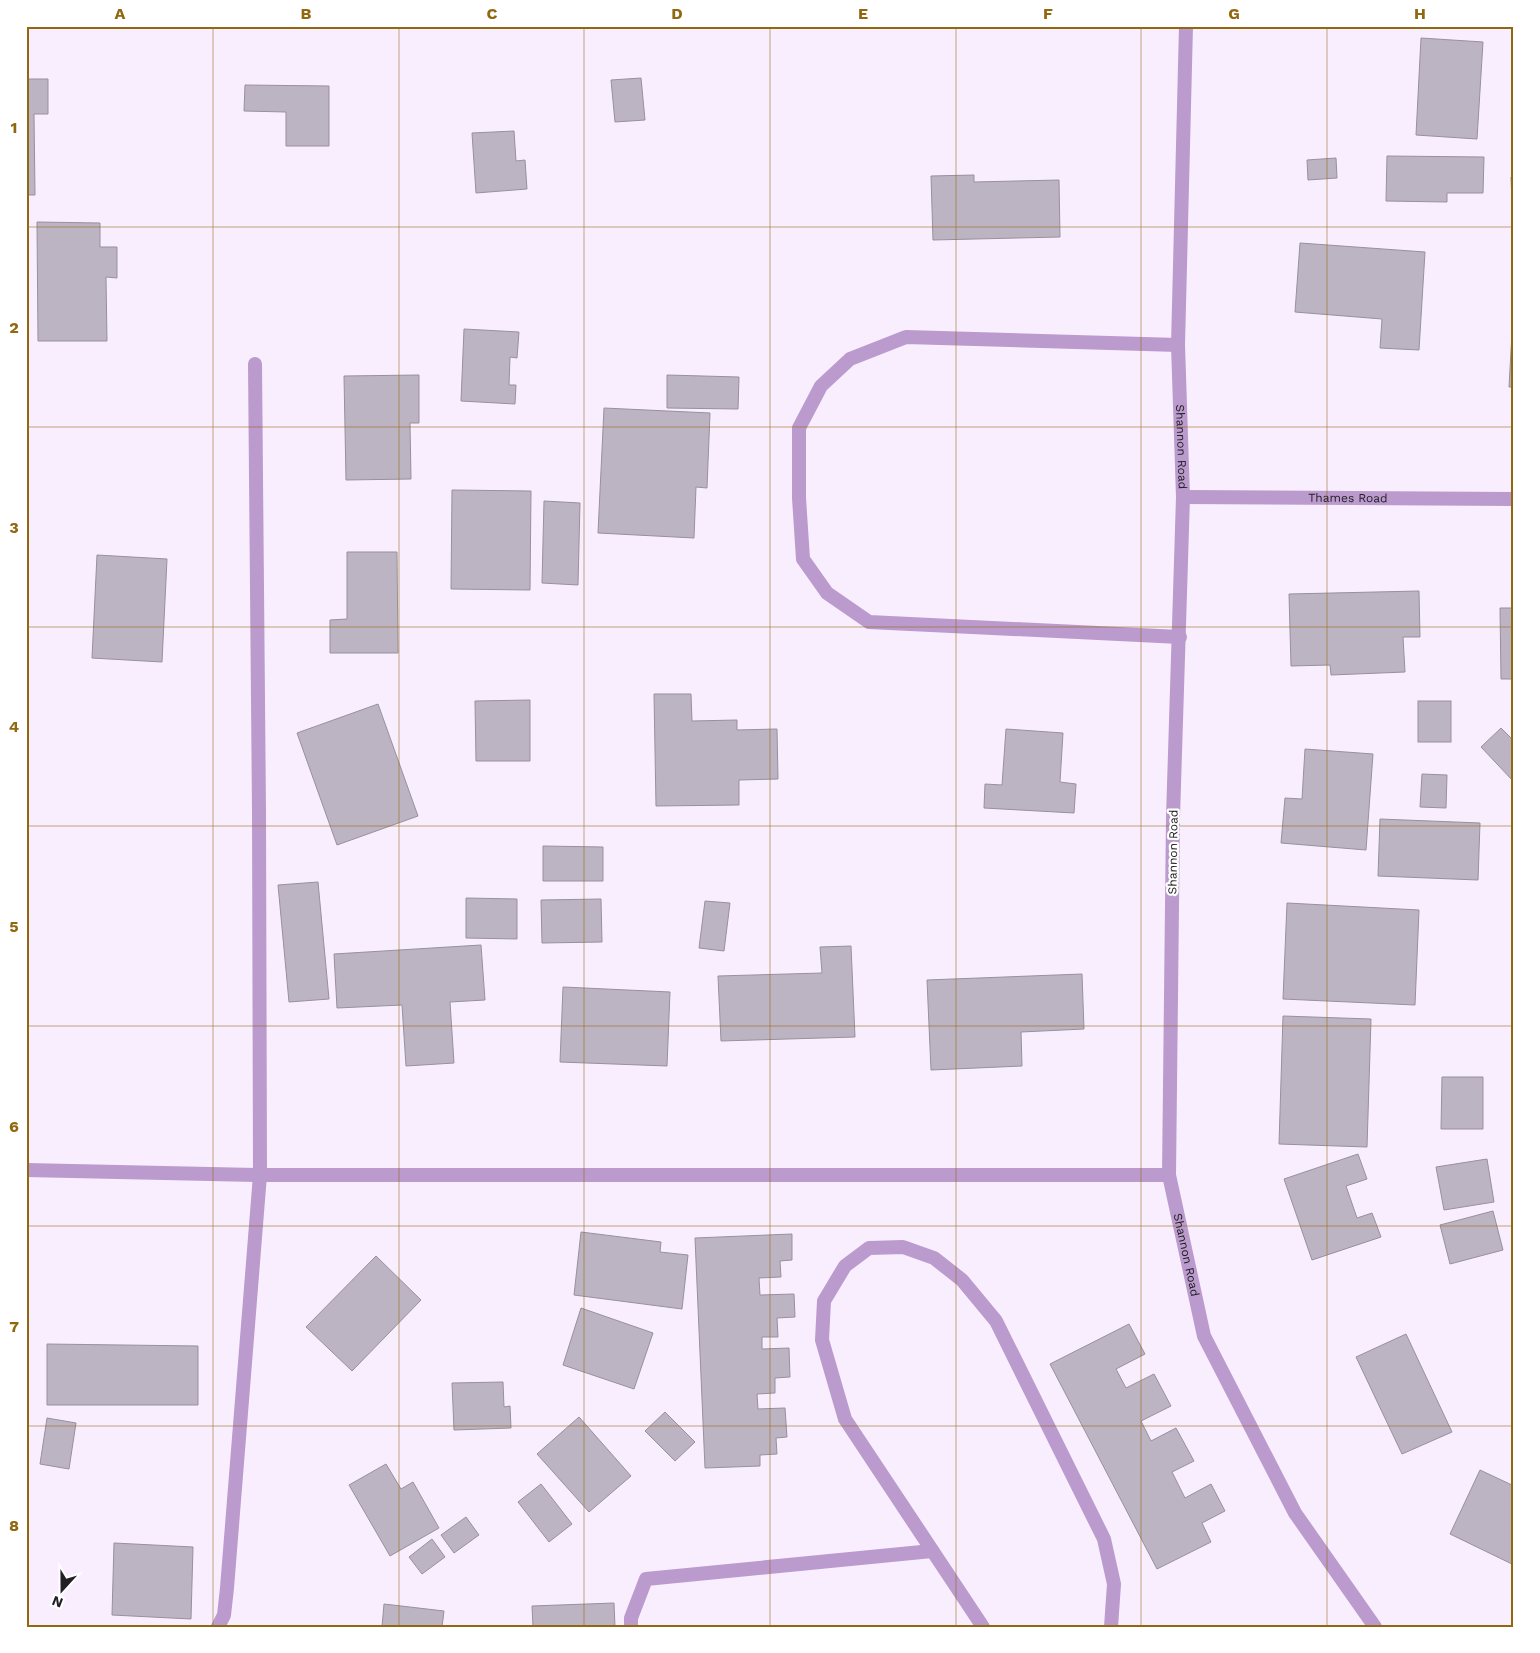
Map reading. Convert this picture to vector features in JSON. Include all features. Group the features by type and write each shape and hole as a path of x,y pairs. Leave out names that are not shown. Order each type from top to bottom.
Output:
{"street":[{"name":"Shannon Road","path":"1186,26 1178,345 1183,497 1173,818 1169,1175 1204,1336 1295,1513 1375,1627"},
{"path":"1178,345 906,337 850,359 821,386 799,428 799,498 803,559 828,593 869,622 1180,637"},
{"path":"218,1627 224,1616 227,1588 260,1176 255,364"},
{"name":"Thames Road","path":"1183,497 1514,499"},
{"path":"26,1170 260,1176 1169,1175"},
{"path":"983,1627 845,1419 822,1340 824,1301 845,1266 869,1248 903,1247 934,1258 962,1280 996,1320 1104,1539 1114,1584 1111,1627"},
{"path":"631,1627 631,1618 646,1579 932,1551"}],"building":[{"path":"1421,38 1483,42 1477,139 1416,135"},
{"path":"641,78 645,120 615,122 611,80"},
{"path":"26,79 48,79 48,114 34,114 35,195 26,195"},
{"path":"245,85 329,86 329,146 286,146 286,112 244,111"},
{"path":"514,131 516,161 525,160 527,189 476,193 472,133"},
{"path":"1387,156 1484,157 1483,193 1447,193 1447,202 1386,201"},
{"path":"1336,158 1337,178 1308,180 1307,160"},
{"path":"974,175 974,182 1059,180 1060,237 933,240 931,176"},
{"path":"1511,177 1514,177 1514,253"},
{"path":"37,222 100,223 100,247 117,247 117,278 106,277 107,341 38,341"},
{"path":"1300,243 1425,252 1419,350 1380,348 1382,319 1295,312"},
{"path":"464,329 519,332 517,358 510,357 509,385 516,385 515,404 461,401"},
{"path":"1512,333 1514,333 1514,387 1509,387"},
{"path":"419,375 419,423 410,423 411,479 346,480 344,376"},
{"path":"667,375 739,377 738,409 667,408"},
{"path":"604,408 710,413 707,488 696,487 694,538 598,533"},
{"path":"452,490 531,491 530,590 451,589"},
{"path":"544,501 580,503 578,585 542,583"},
{"path":"347,552 397,552 398,653 330,653 330,620 347,619"},
{"path":"97,555 167,559 162,662 92,658"},
{"path":"1419,591 1420,637 1403,637 1405,672 1331,675 1330,665 1291,666 1289,594"},
{"path":"1500,608 1514,608 1514,679 1501,679"},
{"path":"654,694 691,694 692,721 737,720 737,730 777,729 778,779 739,780 739,805 656,806"},
{"path":"530,700 530,761 476,761 475,701"},
{"path":"1418,701 1451,701 1451,742 1418,742"},
{"path":"378,704 418,816 337,845 297,733"},
{"path":"1501,728 1514,741 1514,782 1481,747"},
{"path":"1006,729 1063,733 1060,782 1076,784 1074,813 984,808 985,784 1002,785"},
{"path":"1305,749 1373,754 1366,850 1281,843 1285,798 1302,799"},
{"path":"1422,774 1447,775 1446,808 1420,807"},
{"path":"1380,819 1480,823 1478,880 1378,876"},
{"path":"543,846 603,847 603,881 543,881"},
{"path":"318,882 329,999 289,1002 278,885"},
{"path":"466,898 517,899 517,939 466,938"},
{"path":"601,899 602,942 542,943 541,900"},
{"path":"705,901 730,903 724,951 699,948"},
{"path":"1287,903 1419,910 1415,1005 1283,999"},
{"path":"481,945 485,1000 450,1002 454,1063 406,1066 402,1005 337,1008 334,954"},
{"path":"851,946 855,1037 721,1041 718,976 822,973 820,947"},
{"path":"1082,974 1084,1029 1021,1032 1022,1066 931,1070 927,980"},
{"path":"563,987 670,992 667,1066 560,1062"},
{"path":"1283,1016 1371,1019 1367,1147 1279,1144"},
{"path":"1442,1077 1483,1077 1483,1129 1441,1129"},
{"path":"1358,1154 1367,1179 1346,1186 1357,1218 1372,1213 1381,1237 1312,1260 1284,1179"},
{"path":"1487,1159 1494,1202 1444,1210 1436,1167"},
{"path":"1493,1211 1503,1250 1450,1264 1440,1225"},
{"path":"581,1232 661,1242 660,1252 688,1255 682,1309 574,1295"},
{"path":"792,1234 792,1260 780,1261 781,1277 759,1278 760,1295 794,1294 795,1317 777,1318 778,1337 762,1337 762,1349 789,1348 790,1377 775,1378 775,1393 757,1394 758,1409 785,1408 787,1437 776,1438 777,1454 760,1455 760,1466 705,1468 695,1238"},
{"path":"376,1256 421,1300 352,1371 306,1327"},
{"path":"581,1308 653,1333 634,1389 563,1365"},
{"path":"1129,1324 1145,1354 1116,1369 1126,1388 1154,1374 1171,1406 1141,1421 1151,1441 1176,1428 1194,1461 1172,1472 1185,1498 1211,1484 1225,1511 1202,1523 1211,1542 1157,1569 1050,1364"},
{"path":"1406,1334 1452,1432 1402,1454 1356,1357"},
{"path":"47,1344 198,1346 198,1405 47,1405"},
{"path":"503,1382 504,1407 510,1406 511,1428 454,1430 452,1383"},
{"path":"665,1412 695,1442 675,1461 645,1431"},
{"path":"579,1417 631,1476 589,1512 537,1454"},
{"path":"47,1418 76,1423 69,1469 40,1464"},
{"path":"386,1464 401,1489 413,1482 439,1528 390,1556 349,1485"},
{"path":"1480,1470 1514,1486 1514,1565 1450,1534"},
{"path":"541,1484 572,1524 549,1542 518,1502"},
{"path":"466,1517 479,1535 454,1553 441,1535"},
{"path":"432,1539 445,1557 422,1574 409,1557"},
{"path":"114,1543 193,1547 191,1619 112,1615"},
{"path":"614,1603 615,1627 533,1627 532,1606"},
{"path":"384,1604 444,1611 442,1627 382,1627"}]}
